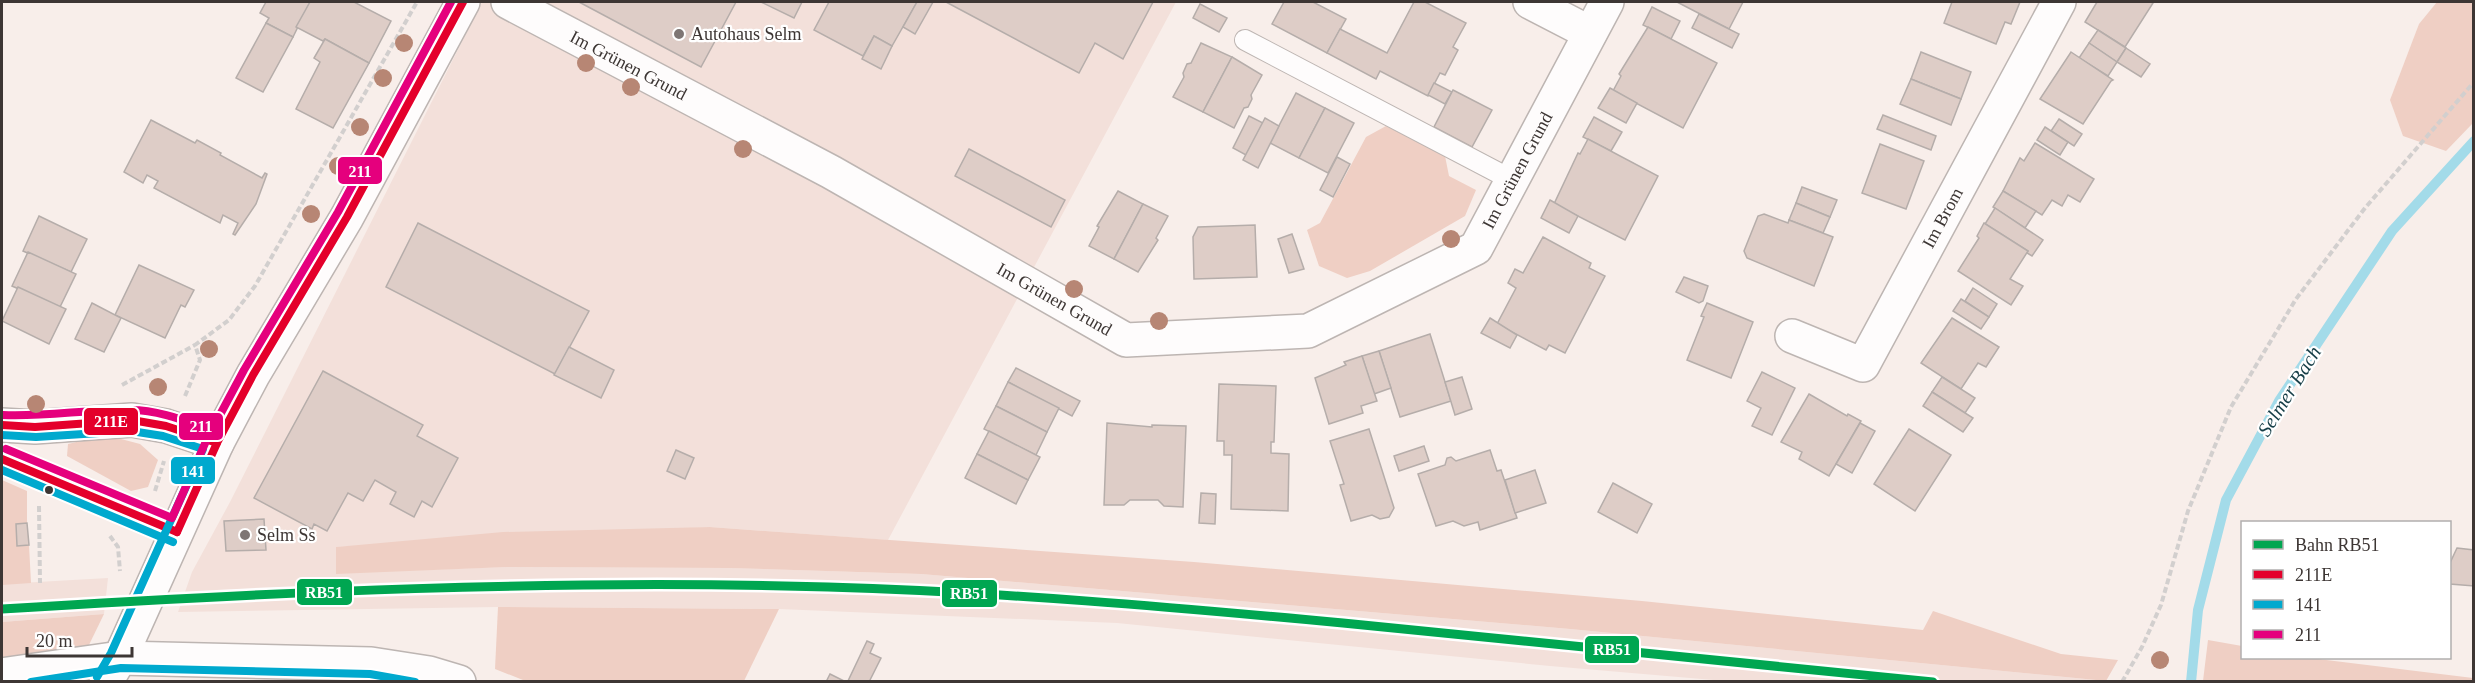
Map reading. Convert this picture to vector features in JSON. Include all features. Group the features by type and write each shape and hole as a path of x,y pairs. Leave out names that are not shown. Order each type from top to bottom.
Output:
{"street":[{"path":"113,670 217,443 253,375 347,217 464,2"},
{"name":"Im Grünen Grund","path":"508,2 831,172 1126,340 1308,331 1476,248 1607,2"},
{"path":"1530,2 1590,33"},
{"name":"Im Brom","path":"1792,336 1863,365 2059,2"},
{"path":"2,425 35,427 132,420 166,426 217,443"},
{"path":"2,675 371,664 429,673 459,681"}],"lane":[{"path":"1245,40 1512,180"},
{"path":"2,459 177,532"}],"path":[{"path":"2122,681 2142,647 2161,605 2188,510 2230,407 2296,299 2365,208 2474,82"},
{"path":"112,390 195,345"},
{"path":"39,475 40,583"},
{"path":"107,531 118,547 120,570 118,580"}],"shaded area":[{"path":"482,2 1176,2 888,540 710,527 336,547 336,573 507,567 728,568 921,574 1570,629 2106,681 1725,681 1117,623 779,609 498,607 178,612 192,572 230,502"},
{"path":"2437,2 2473,2 2473,123 2446,151 2403,136 2390,100 2419,24"},
{"path":"1386,126 1445,156 1449,176 1476,190 1465,216 1370,271 1347,278 1319,266 1307,230 1320,223 1366,137"},
{"path":"106,435 140,444 158,460 148,487 131,491 67,456 68,444"},
{"path":"2,480 27,491 27,523 16,524 17,546 29,545 31,583 2,585"},
{"path":"710,527 1194,562 1642,601 1923,630 1933,611 2061,654 2118,660 2106,681 1570,629 921,574 728,568 507,567 336,574 336,547 503,532"},
{"path":"108,578 104,614 2,622 2,584"},
{"path":"498,607 779,609 744,681 528,682 495,669"},
{"path":"104,614 87,649 2,663 2,622"},
{"path":"2208,640 2241,646 2241,659 2318,659 2473,678 2473,681 2203,681"}],"building":[{"path":"266,2 310,2 293,37 266,23 269,18 260,13"},
{"path":"310,2 354,2 391,21 369,63 325,39 323,41 296,27"},
{"name":"Autohaus Selm","path":"579,2 736,2 701,67"},
{"path":"761,2 802,2 794,18"},
{"path":"829,2 917,2 892,46 874,36 863,56 814,30"},
{"path":"917,2 933,2 915,34 903,27"},
{"path":"946,2 1153,2 1123,59 1095,43 1079,73"},
{"path":"1284,2 1313,2 1346,19 1327,53 1272,24"},
{"path":"1414,2 1425,2 1466,23 1453,47 1458,50 1445,75 1440,73 1428,96 1380,71 1376,79 1327,53 1340,29 1387,53"},
{"path":"1677,2 1743,2 1729,29"},
{"path":"1952,2 2020,2 2011,24 2005,22 1996,44 1944,23"},
{"path":"2097,2 2153,3 2125,47 2085,22"},
{"path":"1200,4 1227,18 1219,32 1193,18"},
{"path":"1652,7 1680,21 1671,39 1643,25"},
{"path":"1699,14 1739,34 1732,48 1692,28"},
{"path":"266,23 293,37 263,92 236,78"},
{"path":"1648,27 1717,63 1683,128 1613,91 1621,76 1619,74"},
{"path":"2098,30 2126,48 2117,62 2089,43"},
{"path":"874,36 892,46 881,69 862,59"},
{"path":"325,39 369,63 333,128 296,109 320,62 314,58"},
{"path":"1201,43 1232,57 1203,112 1173,97 1184,77 1183,73 1187,64 1191,63"},
{"path":"2089,43 2117,62 2108,76 2079,58"},
{"path":"2126,48 2150,64 2141,77 2117,62"},
{"path":"1921,52 1971,72 1961,99 1911,79"},
{"path":"2071,52 2113,80 2083,124 2040,99"},
{"path":"1232,57 1262,75 1251,95 1252,99 1248,107 1244,108 1234,128 1203,112"},
{"path":"1911,79 1961,99 1951,125 1900,104"},
{"path":"1434,83 1452,92 1445,104 1428,95"},
{"path":"1610,88 1637,103 1626,123 1598,108"},
{"path":"1453,90 1492,110 1472,147 1434,127"},
{"path":"1296,93 1325,108 1299,158 1270,143"},
{"path":"1325,108 1354,123 1328,173 1299,158"},
{"path":"1883,115 1936,136 1931,150 1877,129"},
{"path":"1249,116 1263,123 1246,155 1233,148"},
{"path":"1594,117 1622,132 1611,151 1583,137"},
{"path":"1265,118 1279,126 1258,168 1243,160"},
{"path":"2059,119 2082,134 2074,146 2051,131"},
{"path":"151,120 195,143 197,140 262,178 265,173 267,174 256,204 235,235 233,234 238,223 223,215 220,223 154,188 158,181 147,175 143,183 124,172"},
{"path":"2045,127 2068,142 2060,155 2037,140"},
{"path":"1588,139 1658,176 1625,240 1554,204 1578,153 1580,154"},
{"path":"2035,143 2094,179 2080,202 2068,195 2062,206 2052,200 2042,215 2003,191 2020,158 2024,161"},
{"path":"1880,144 1924,161 1906,209 1862,193"},
{"path":"969,149 1065,200 1051,227 955,176"},
{"path":"1337,157 1350,164 1333,197 1320,190"},
{"path":"1802,187 1837,200 1830,217 1796,203"},
{"path":"1118,191 1143,204 1114,259 1089,246 1099,227 1097,226"},
{"path":"2003,191 2036,211 2025,228 1993,207"},
{"path":"1550,200 1578,216 1569,233 1541,218"},
{"path":"1796,203 1830,217 1823,233 1789,220"},
{"path":"1143,204 1168,216 1156,238 1158,240 1138,272 1114,259"},
{"path":"1995,208 2043,240 2032,256 2027,253 2028,251 1985,224"},
{"path":"1764,214 1788,223 1789,220 1833,237 1814,286 1747,258 1744,251 1758,216"},
{"path":"39,216 87,239 71,272 23,251"},
{"path":"418,223 589,311 555,374 386,287"},
{"path":"1984,223 2028,251 2010,279 2023,286 2011,305 1958,271 1979,238 1977,236"},
{"path":"1255,225 1257,277 1194,279 1193,237 1198,227"},
{"path":"1292,234 1304,269 1289,273 1278,239"},
{"path":"1543,237 1591,263 1589,268 1605,276 1565,353 1549,345 1546,350 1497,324 1516,288 1508,283 1515,269 1523,273"},
{"path":"28,252 76,274 60,307 12,286"},
{"path":"139,265 194,290 185,307 181,305 165,338 115,315"},
{"path":"1684,277 1708,286 1703,301 1699,303 1676,292"},
{"path":"18,287 66,309 49,344 2,321"},
{"path":"1973,288 1997,304 1989,317 1965,301"},
{"path":"1961,299 1989,317 1981,329 1953,311"},
{"path":"92,303 121,318 104,352 75,339"},
{"path":"1707,303 1753,322 1731,378 1687,360 1704,317 1701,316"},
{"path":"1490,318 1517,335 1510,348 1481,333"},
{"path":"1952,318 1999,347 1986,367 1978,363 1961,389 1921,363"},
{"path":"1430,334 1451,401 1400,417 1379,351"},
{"path":"569,347 614,370 601,398 554,375"},
{"path":"1379,351 1391,388 1374,394 1362,356"},
{"path":"1362,356 1377,401 1361,406 1363,413 1329,424 1315,378 1346,365 1344,362"},
{"path":"1016,368 1080,401 1072,416 1008,382"},
{"path":"323,371 423,425 417,436 458,458 432,507 422,501 414,517 390,504 396,492 375,480 363,501 348,493 327,531 314,524 312,529 254,498"},
{"path":"1762,372 1795,388 1772,435 1752,426 1761,408 1747,401"},
{"path":"1462,377 1472,409 1455,415 1445,382"},
{"path":"1942,377 1975,398 1965,413 1932,392"},
{"path":"1008,382 1059,408 1047,432 996,406"},
{"path":"1219,384 1276,386 1274,442 1271,442 1271,453 1289,454 1288,511 1231,509 1232,455 1224,455 1224,441 1217,441"},
{"path":"1932,392 1973,418 1963,432 1923,406"},
{"path":"1809,394 1847,416 1848,414 1861,421 1829,476 1799,459 1802,452 1781,442"},
{"path":"996,406 1047,432 1036,455 984,429"},
{"path":"1107,423 1152,427 1152,425 1186,426 1183,507 1164,506 1158,500 1130,500 1124,505 1104,505"},
{"path":"1860,423 1875,431 1852,473 1836,464"},
{"path":"1369,429 1394,508 1389,517 1380,519 1372,515 1351,521 1340,485 1344,484 1330,441"},
{"path":"1909,429 1951,455 1915,511 1874,484"},
{"path":"989,431 1040,457 1028,480 977,454"},
{"path":"1424,446 1429,461 1399,471 1394,456"},
{"path":"676,450 694,458 685,479 667,471"},
{"path":"1490,450 1497,471 1501,470 1517,518 1480,530 1478,522 1464,526 1453,521 1436,526 1418,474 1445,465 1447,458 1451,457 1456,461"},
{"path":"977,454 1028,480 1016,504 965,478"},
{"path":"1535,470 1546,503 1515,513 1505,480"},
{"path":"1613,483 1652,504 1637,533 1598,512"},
{"path":"1201,493 1216,494 1215,524 1199,523"},
{"name":"Selm Ss","path":"264,519 266,550 226,551 224,521"},
{"path":"27,523 29,545 17,546 16,524"},
{"path":"2457,548 2474,550 2474,586 2451,584 2451,561"},
{"path":"867,641 874,644 870,653 881,658 869,682 850,682 848,681"},
{"path":"830,674 846,682 826,682"}],"waterway":[{"name":"Selmer Bach","path":"2191,682 2198,610 2226,500 2279,401 2392,231 2474,141"}],"rail line":[{"name":"RB51","path":"2,609 312,592 518,586 725,585 892,589 1021,596 1214,611 1933,682"}],"transit line":[{"name":"211","path":"6,449 172,518 207,439 244,370 338,212 451,2"},
{"name":"211E","path":"177,532 217,443 253,375 347,217 463,2"},
{"name":"211","path":"3,415 143,411 177,418 220,433"},
{"name":"211E","path":"2,425 35,427 132,420 166,426 217,443"},
{"name":"141","path":"2,435 36,437 131,431 163,436 203,449 111,653 97,677"},
{"name":"211E","path":"2,459 177,532"},
{"name":"141","path":"2,470 173,542"},
{"name":"141","path":"31,682 121,668 370,674 415,682"}],"place":[{"name":"Autohaus Selm","path":"679,34"},
{"name":"Selm Ss","path":"245,535"}]}
